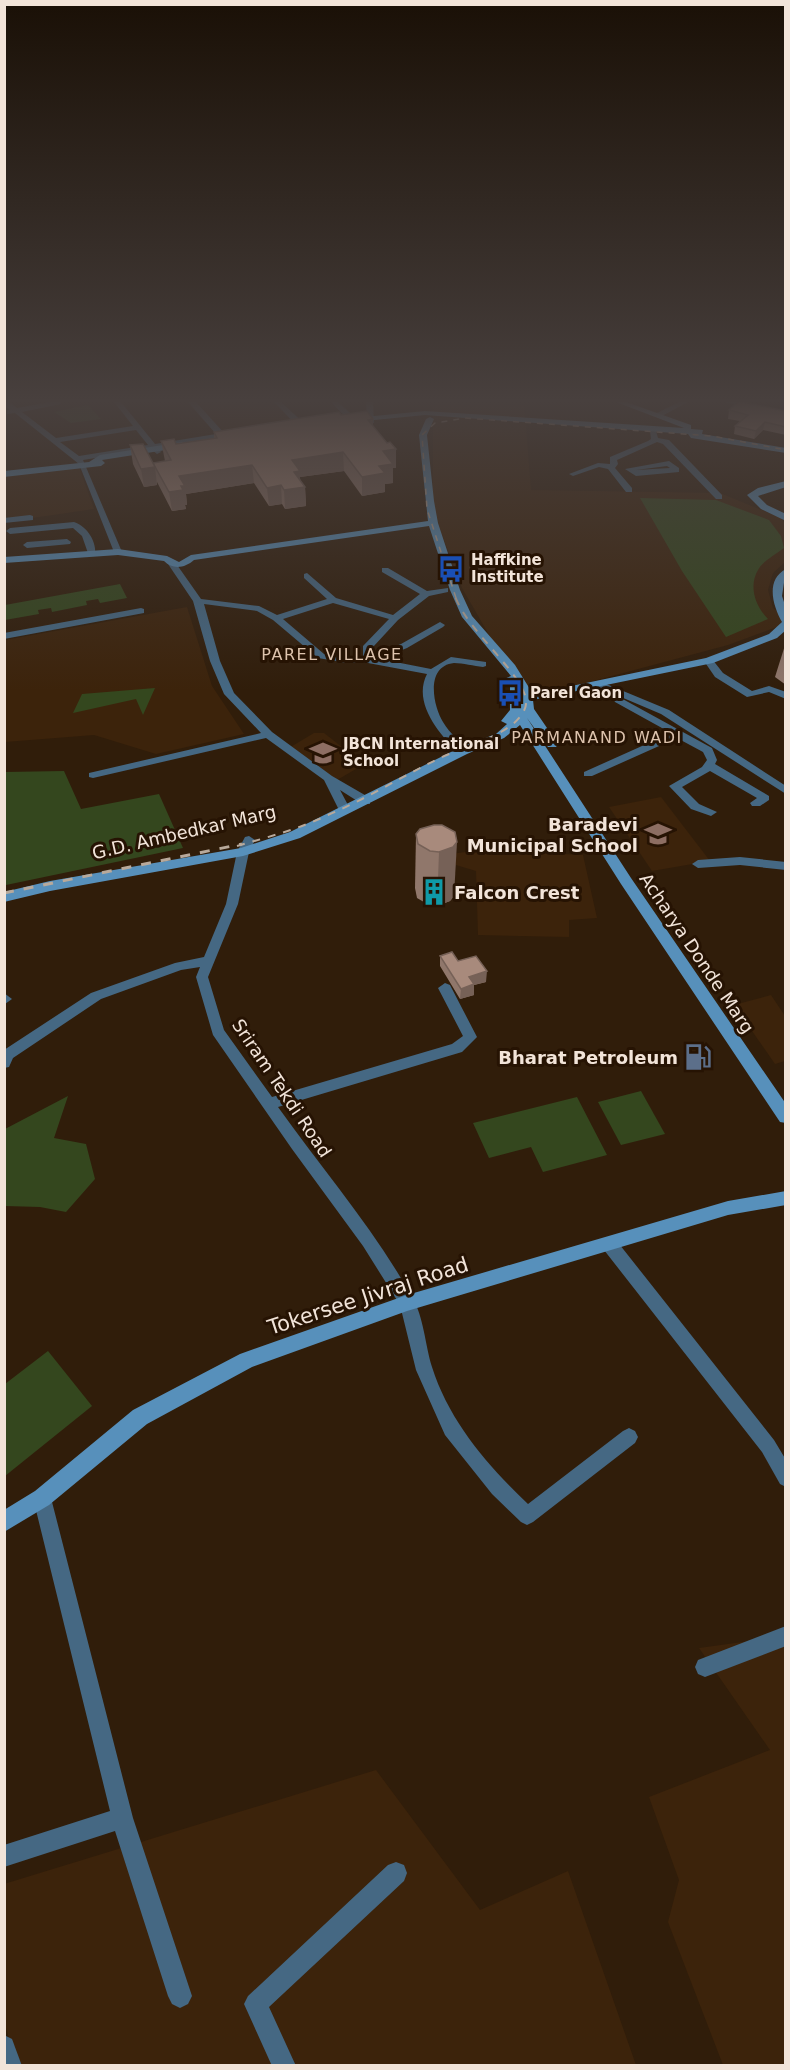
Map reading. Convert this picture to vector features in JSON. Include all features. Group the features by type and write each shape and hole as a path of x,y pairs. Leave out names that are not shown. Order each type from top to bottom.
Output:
{"main road":[{"name":"Acharya Donde Marg","path":"426,499 428,521 456,616 516,687 521,706 626,881 781,1101 786,1117"},
{"path":"756,499 764,507 786,518"},
{"path":"4,555 117,549 170,559 188,559 428,521"},
{"path":"4,560 25,553"},
{"path":"786,572 776,588 781,597 780,612 786,620"},
{"path":"4,889 28,887 296,836 401,777 459,748 500,736 521,706 595,685 709,661 773,636 785,626"},
{"name":"G.D. Ambedkar Marg","path":"246,846 342,805 362,799"},
{"path":"4,897 28,887"},
{"name":"Tokersee Jivraj Road","path":"4,1522 42,1498 140,1417 247,1360 407,1303 610,1245 728,1208 786,1198"}],"street":[{"path":"96,499 117,549"},
{"path":"4,521 30,518"},
{"path":"10,531 74,525 82,528 92,551"},
{"path":"28,529 25,553 68,542"},
{"path":"170,559 198,601 215,661 229,694 268,734 328,778 362,799"},
{"path":"184,580 188,559"},
{"path":"385,570 426,594"},
{"path":"307,576 333,600 395,618"},
{"path":"369,660 368,646 395,618 426,594 446,583"},
{"path":"276,618 333,600"},
{"path":"198,601 259,609 276,618 321,656 334,659 369,660 432,672"},
{"path":"4,636 141,611"},
{"path":"369,660 404,646 440,625"},
{"path":"459,748 440,728 429,702 429,680 432,672 451,660 491,658"},
{"path":"709,661 719,675 751,695 769,689 786,696"},
{"path":"595,685 708,750 712,760 710,766 675,786 682,795 702,811 711,812"},
{"path":"595,685 665,712 786,791"},
{"path":"93,775 268,734"},
{"path":"588,774 677,734"},
{"path":"710,766 765,798 756,803"},
{"path":"328,778 342,805"},
{"name":"Sriram Tekdi Road","path":"246,846 232,904 202,977 218,1031 368,1241 407,1303 424,1370 451,1430 498,1488 527,1516 629,1437"},
{"path":"698,864 740,861 786,866"},
{"path":"4,1063 7,1055 96,996 180,966 209,961"},
{"path":"268,1104 457,1048 470,1037 446,988"},
{"path":"610,1245 768,1446 786,1478"},
{"path":"42,1498 122,1818 180,1996"},
{"path":"705,1667 786,1636"},
{"path":"4,1856 122,1818"},
{"path":"284,2066 256,2004 396,1873"},
{"path":"4,2047 10,2066"}],"shaded area":[{"path":"4,499 90,499 94,509 5,522"},
{"path":"734,499 781,518 785,524 785,562 773,573 768,590 773,608 785,618 785,624 728,645 526,699 462,588 439,526 433,500"},
{"path":"187,607 212,686 244,734 156,754 94,735 5,742 5,640"},
{"name":"JBCN International School","path":"314,733 324,733 356,758 361,766 332,783 289,748"},
{"name":"Baradevi Municipal School","path":"661,797 710,861 652,871 609,807"},
{"path":"480,850 583,855 597,918 569,920 569,937 478,935 476,871 429,857"},
{"path":"771,995 785,1016 785,1061 775,1064 734,1005"},
{"path":"785,1636 785,2065 723,2065 668,1922 679,1880 649,1797 770,1750 699,1648"},
{"path":"376,1770 480,1910 568,1871 636,2065 17,2065 5,2025 4,1884"}],"green space":[{"path":"640,499 716,500 769,520 781,536 784,548 763,564 755,576 754,590 757,603 768,619 726,637 682,571"},
{"path":"120,584 127,598 100,603 98,599 86,601 87,605 52,612 51,608 38,610 39,614 5,620 5,605"},
{"path":"155,688 143,715 136,699 73,713 82,694"},
{"path":"64,771 81,809 159,794 183,848 6,885 5,772"},
{"path":"641,1091 665,1134 621,1145 598,1102"},
{"path":"68,1096 54,1138 86,1144 95,1179 66,1212 40,1207 5,1206 5,1129"},
{"path":"577,1097 607,1155 543,1172 531,1147 489,1158 473,1123"},
{"path":"48,1351 92,1406 5,1476 5,1384"}],"building":[{"path":"442,825 455,832 457,842 453,847 439,852 430,851 418,844 416,834 420,829"},
{"path":"452,952 458,961 476,956 487,971 469,977 474,984 461,989 440,956"}],"railway":[{"path":"426,499 427,509 456,598"},
{"path":"237,846 295,829 342,809 438,759 496,735 518,720 526,704 523,690 471,624 455,596"},
{"path":"4,893 242,844"}],"place":[{"name":"Haffkine Institute","path":"451,569"},
{"name":"Parel Gaon","path":"510,693"},
{"name":"JBCN International School","path":"323,753"},
{"name":"Baradevi Municipal School","path":"658,834"},
{"name":"Falcon Crest","path":"434,892"},
{"name":"Bharat Petroleum","path":"698,1057"}],"district":[{"name":"PAREL VILLAGE","path":"332,654"},
{"name":"PARMANAND WADI","path":"597,737"}]}
